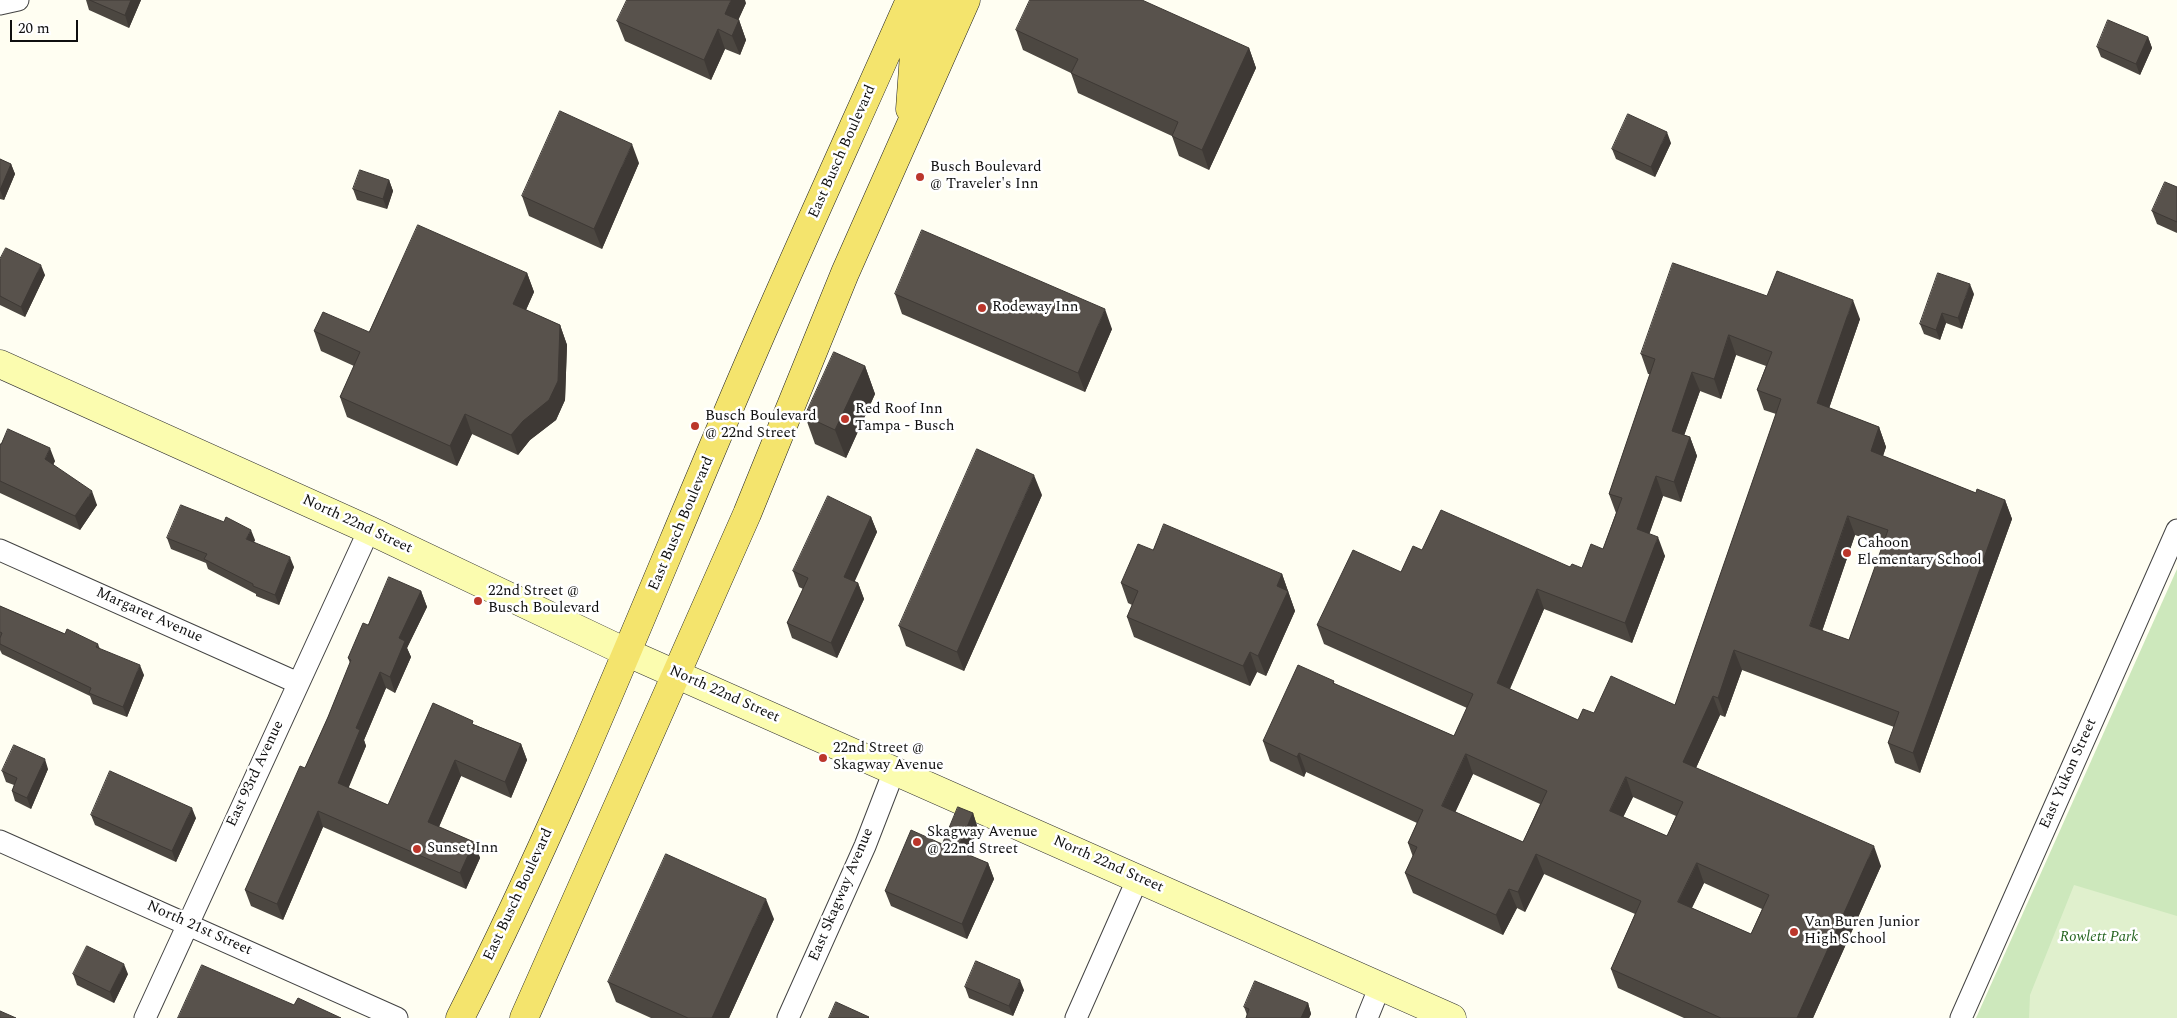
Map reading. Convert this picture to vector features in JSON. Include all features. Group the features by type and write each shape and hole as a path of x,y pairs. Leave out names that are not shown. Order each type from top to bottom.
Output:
{"main road":[{"name":"East Busch Boulevard","path":"460,1018 496,948 628,653 753,353 910,0"},
{"path":"909,128 914,54 938,0"},
{"path":"524,1018 747,514 844,273 966,0"}],"street":[{"path":"0,4 18,0"},
{"name":"North 22nd Street","path":"0,364 368,530 628,653 1452,1018"},
{"name":"East 93rd Avenue","path":"145,1018 368,530"},
{"name":"East Yukon Street","path":"1961,1018 2177,530"},
{"name":"Margaret Avenue","path":"0,550 298,683"},
{"name":"East Skagway Avenue","path":"788,1018 865,846 894,771"},
{"name":"North 21st Street","path":"0,841 397,1018"},
{"path":"1076,1018 1138,878"},
{"path":"1367,1018 1380,986"}],"green space":[{"name":"Rowlett Park","path":"2177,569 2177,1018 1976,1018"},
{"path":"2074,885 2177,916 2177,1018 2029,1018 2030,995"}],"building":[{"path":"90,0 131,0 125,15"},
{"path":"627,0 731,0 725,14 739,20 732,36 718,29 704,60 617,21"},
{"path":"1030,0 1142,0 1249,48 1202,150 1172,136 1178,122 1071,73 1078,59 1016,30"},
{"path":"2108,20 2148,37 2136,64 2097,47"},
{"path":"560,111 632,144 594,229 522,196"},
{"path":"1628,114 1667,132 1651,167 1612,149"},
{"path":"0,159 11,164 0,190"},
{"path":"360,170 389,180 383,199 353,189"},
{"path":"2165,182 2177,187 2177,222 2152,211"},
{"path":"418,225 527,273 513,304 560,325 558,381 549,400 523,421 511,435 465,414 450,446 340,397 360,352 314,331 323,312 369,332"},
{"path":"922,230 1105,309 1078,373 895,294"},
{"path":"6,248 41,265 21,307 0,296 0,259"},
{"path":"1673,263 1767,296 1777,271 1853,300 1817,403 1879,427 1871,451 1976,493 1977,489 2005,500 1913,753 1888,743 1899,712 1734,650 1718,698 1713,696 1683,762 1874,846 1797,1018 1721,1018 1611,969 1641,901 1536,854 1518,892 1509,889 1496,915 1405,873 1417,847 1408,843 1423,810 1299,753 1297,757 1263,741 1298,665 1334,681 1333,683 1454,736 1473,694 1317,625 1353,550 1401,572 1413,546 1422,550 1441,510 1570,567 1572,564 1582,568 1591,544 1603,549 1622,498 1609,494 1655,359 1641,354","holes":["1729,335 1772,352 1757,390 1781,399 1675,705 1611,676 1594,713 1583,709 1578,720 1497,683 1537,589 1625,623 1658,537 1637,529 1656,476 1674,482 1690,437 1672,431 1692,372 1714,379","1848,516 1888,530 1849,640 1810,626","1466,754 1547,791 1523,842 1442,806","1626,777 1683,802 1667,836 1610,811","1697,863 1769,895 1751,934 1678,902"]},
{"path":"1938,273 1970,284 1958,318 1942,313 1936,330 1920,324"},
{"path":"834,352 865,366 835,430 805,416"},
{"path":"8,429 50,448 45,459 92,491 75,516 0,481 0,444"},
{"path":"977,449 1034,475 957,652 899,626"},
{"path":"828,496 871,517 844,577 858,583 831,643 787,623 808,578 793,571"},
{"path":"181,505 224,522 226,517 251,530 246,539 290,557 275,595 253,586 253,584 204,559 207,554 167,538"},
{"path":"1164,524 1282,574 1277,586 1288,591 1258,656 1250,652 1243,666 1127,617 1138,591 1121,583 1138,544 1153,550"},
{"path":"389,577 421,591 399,638 405,641 390,677 380,672 356,728 360,730 338,783 388,805 433,703 473,721 472,724 521,744 505,782 455,760 428,822 474,842 460,873 318,811 277,904 245,890 300,766 305,768 328,717 351,660 348,658 363,623 368,625"},
{"path":"0,606 65,634 67,629 98,644 96,647 140,665 123,707 89,693 91,688 0,644 2,633 0,632"},
{"path":"14,745 45,759 27,798 12,791 17,778 2,771"},
{"path":"110,771 192,808 172,851 91,815"},
{"path":"958,807 973,813 957,850 988,863 962,924 885,891 911,830 942,844"},
{"path":"666,854 766,899 712,1018 688,1018 608,982"},
{"path":"87,946 124,964 110,992 73,974"},
{"path":"976,961 1020,980 1009,1006 965,987"},
{"path":"202,965 294,1005 298,998 341,1018 178,1018"},
{"path":"1255,981 1308,1003 1301,1018 1246,1018 1249,1009 1244,1007"},
{"path":"836,1002 869,1017 829,1018"},
{"path":"0,1011 16,1018 0,1018"}],"place":[{"name":"Busch Boulevard @ Traveler's Inn","path":"920,177"},
{"name":"Rodeway Inn","path":"982,308"},
{"name":"Red Roof Inn Tampa - Busch","path":"845,419"},
{"name":"Busch Boulevard @ 22nd Street","path":"695,426"},
{"name":"Cahoon Elementary School","path":"1847,553"},
{"name":"22nd Street @ Busch Boulevard","path":"478,601"},
{"name":"22nd Street @ Skagway Avenue","path":"823,758"},
{"name":"Skagway Avenue @ 22nd Street","path":"917,842"},
{"name":"Sunset Inn","path":"417,849"},
{"name":"Van Buren Junior High School","path":"1794,932"}]}
